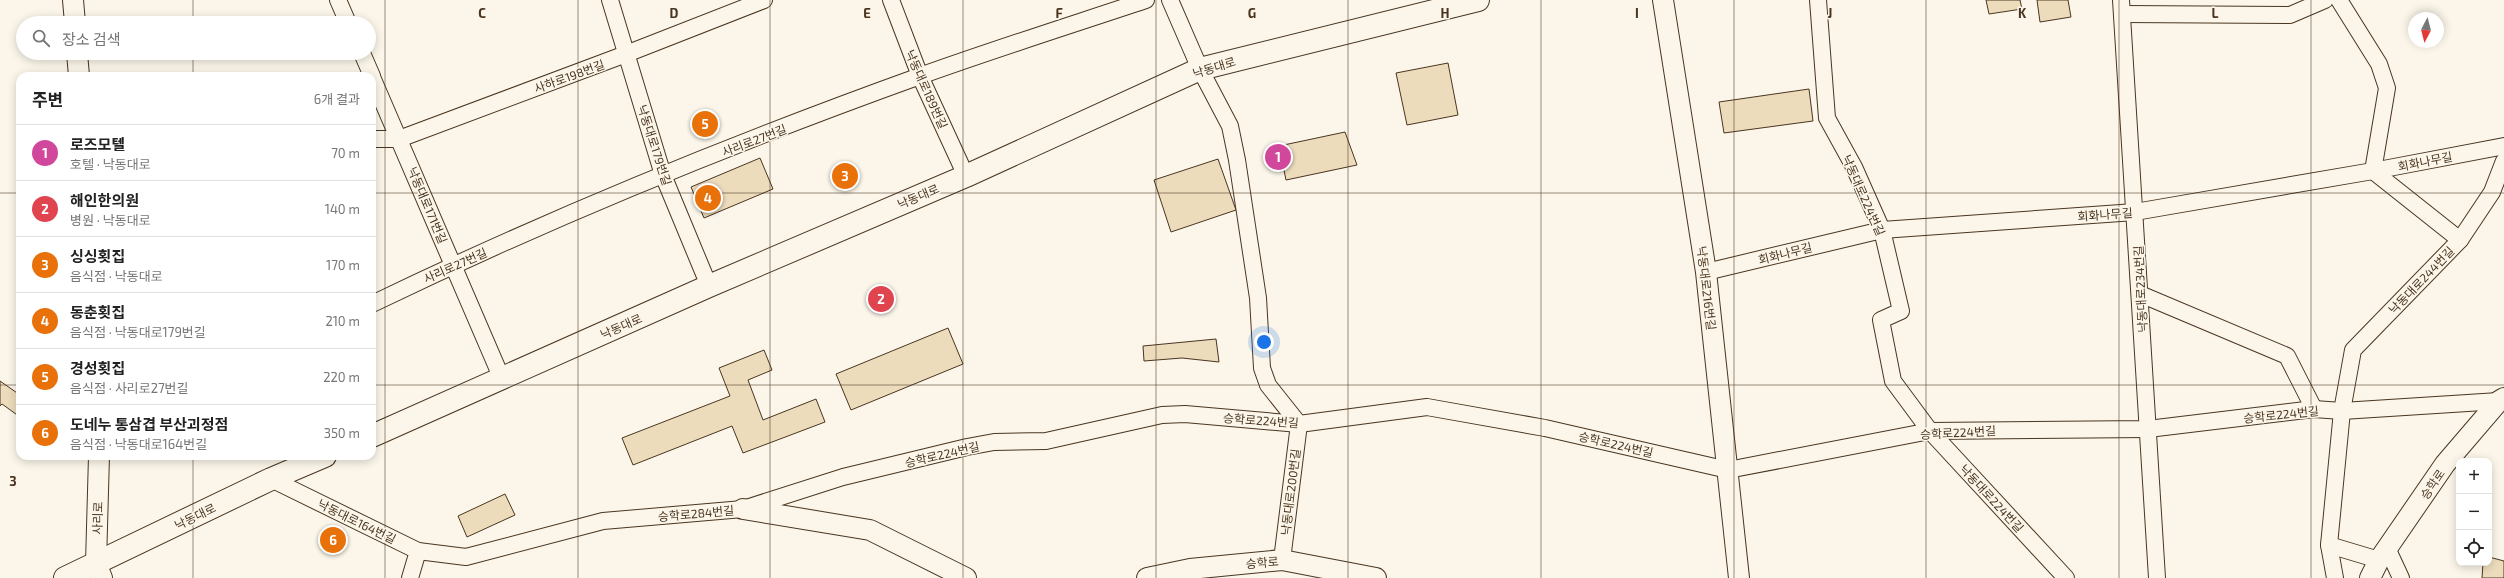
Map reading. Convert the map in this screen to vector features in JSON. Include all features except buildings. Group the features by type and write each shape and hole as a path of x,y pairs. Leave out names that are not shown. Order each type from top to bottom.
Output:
{"main road":[{"name":"낙동대로","path":"376,434 709,286 966,176 1200,69 1478,0"},
{"name":"낙동대로","path":"65,578 99,570 271,479 316,460"}],"street":[{"path":"73,0 74,16"},
{"path":"338,0 345,16"},
{"name":"낙동대로179번길","path":"610,0 663,175 709,286"},
{"name":"사하로198번길","path":"376,139 399,139 626,54 764,0"},
{"name":"낙동대로189번길","path":"891,0 920,76 966,176"},
{"name":"사리로27번길","path":"376,302 454,264 663,175 920,76 1146,0"},
{"path":"1170,0 1200,69 1230,126 1249,232 1250,258 1258,298 1262,368 1268,386 1299,424"},
{"name":"낙동대로216번길","path":"1663,0 1706,272 1739,578"},
{"name":"낙동대로224번길","path":"1818,0 1826,118 1854,167 1882,230 1901,311 1881,320 1893,380 1930,431 2066,578"},
{"path":"2122,7 2290,15 2325,0"},
{"path":"2339,0 2379,64 2386,88 2373,171"},
{"name":"낙동대로234번길","path":"2122,7 2157,578"},
{"path":"78,60 79,72"},
{"name":"낙동대로171번길","path":"365,60 370,72"},
{"name":"낙동대로171번길","path":"376,85 454,264 502,379"},
{"name":"회화나무길","path":"1706,272 1882,230 2135,212 2373,171 2504,146"},
{"path":"2460,240 2492,192 2504,161"},
{"name":"낙동대로244번길","path":"2335,578 2329,545 2342,411 2353,350 2460,240 2373,171"},
{"path":"2140,294 2287,356 2314,409"},
{"name":"승학로224번길","path":"743,509 843,477 967,447 994,442 1046,441 1162,415 1185,414 1299,424 1427,407 1545,428 1728,470 1930,431 2148,428 2314,409 2342,411 2501,399"},
{"name":"승학로","path":"2370,578 2383,555 2445,464 2501,399"},
{"name":"낙동대로200번길","path":"1282,560 1299,424"},
{"name":"사리로","path":"99,460 99,570"},
{"name":"낙동대로164번길","path":"271,479 418,551"},
{"name":"승학로284번길","path":"418,551 466,557 603,521 743,509 870,530 966,578"},
{"path":"2329,545 2383,555 2401,578"},
{"path":"410,578 418,551"},
{"name":"승학로","path":"1148,578 1190,569 1282,560 1376,578"}],"place":[{"name":"경성횟집","path":"705,124"},
{"name":"로즈모텔","path":"1278,157"},
{"name":"싱싱횟집","path":"845,176"},
{"name":"동춘횟집","path":"708,198"},
{"name":"해인한의원","path":"881,299"},
{"name":"도네누 통삼겹 부산괴정점","path":"333,540"}]}
